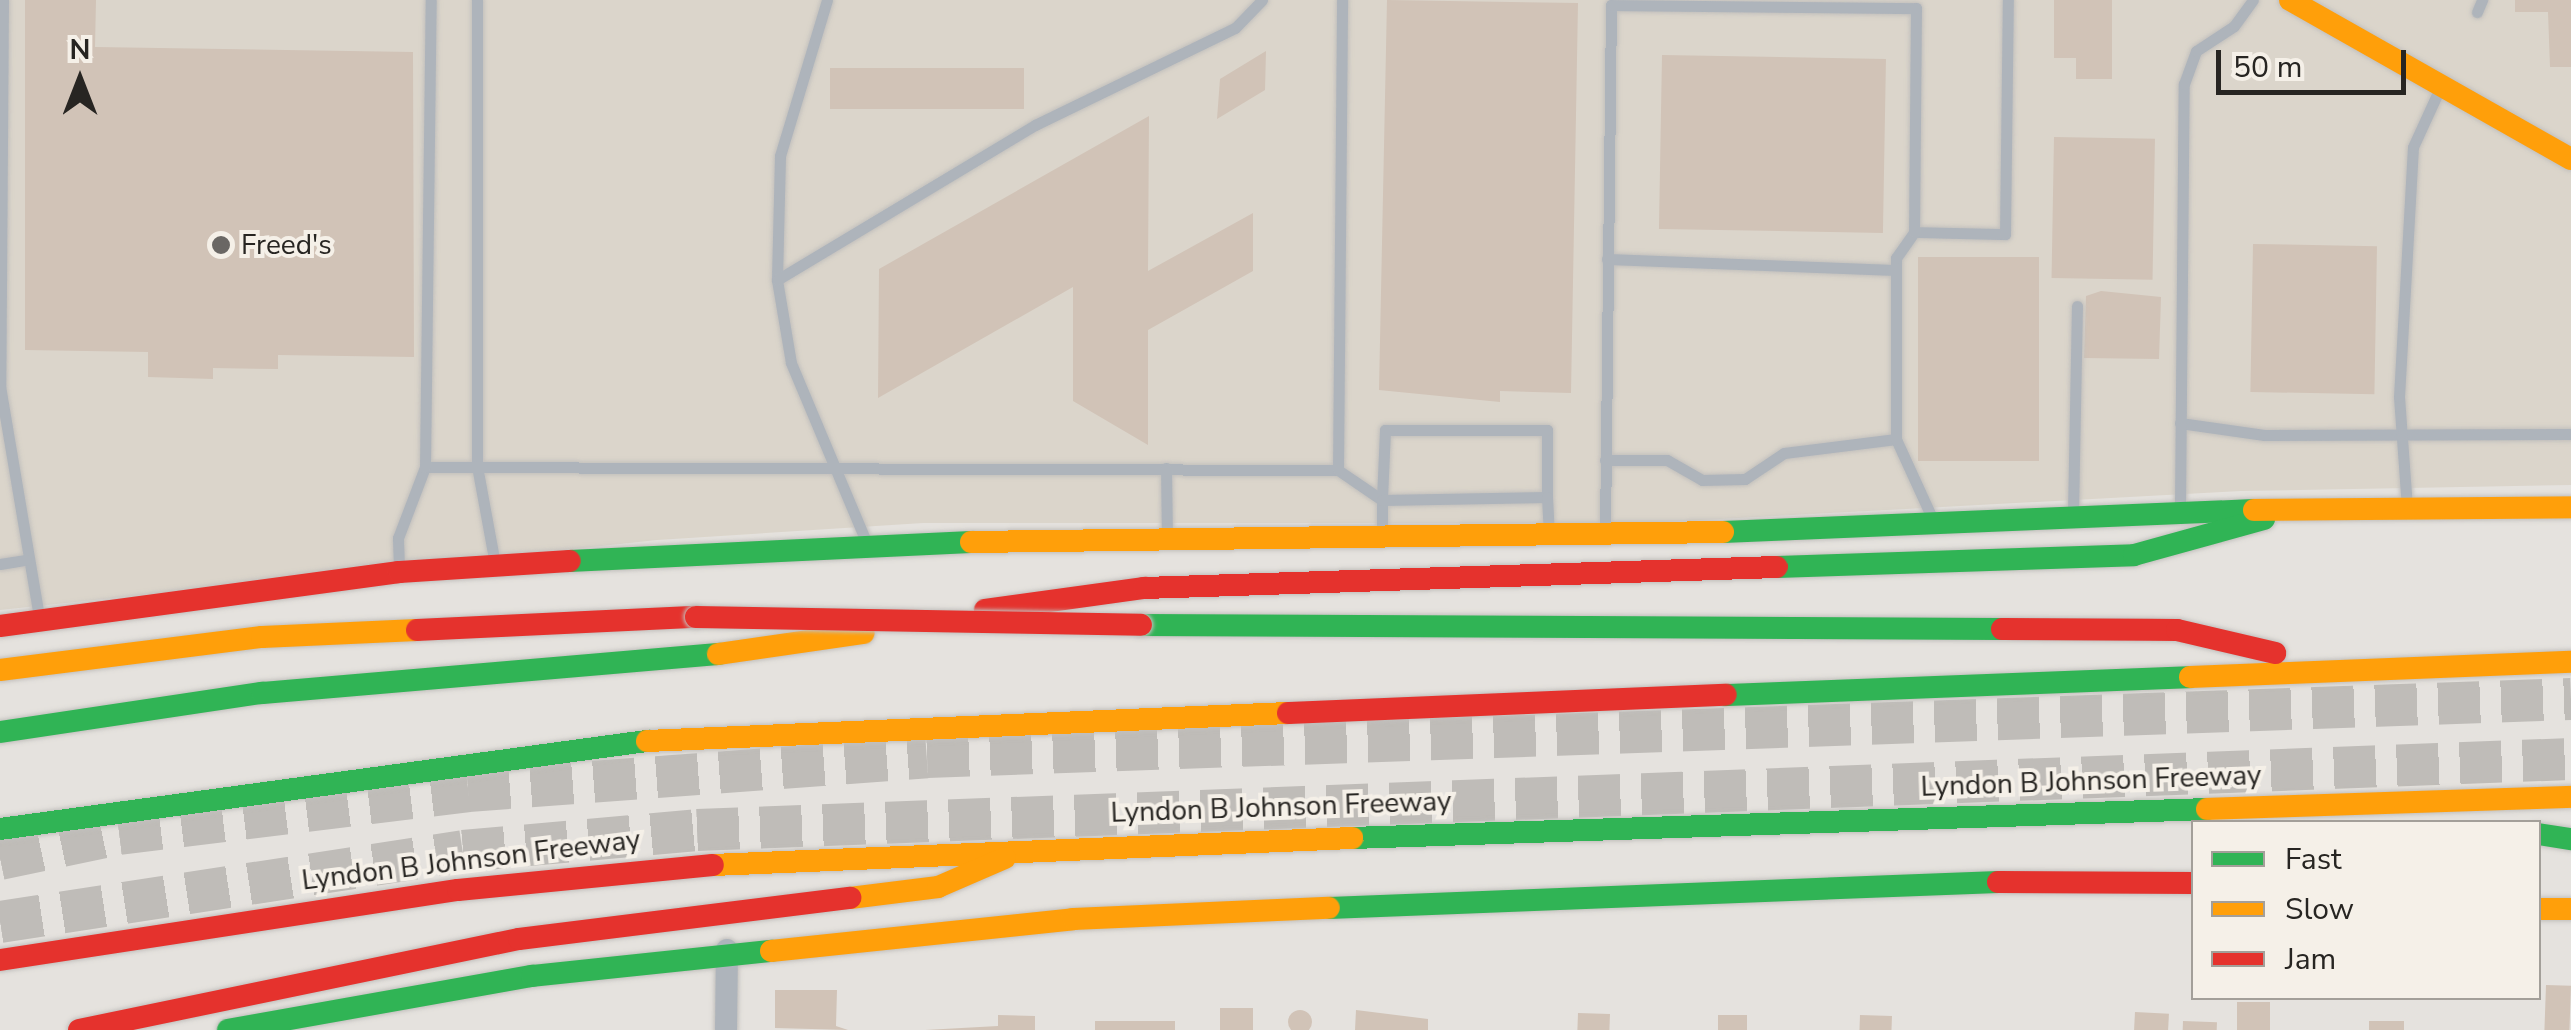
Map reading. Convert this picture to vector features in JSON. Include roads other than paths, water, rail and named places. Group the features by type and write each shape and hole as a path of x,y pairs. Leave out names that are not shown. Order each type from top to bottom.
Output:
{"main road":[{"path":"2290,0 2571,159"},
{"path":"0,626 399,572 867,543 1167,536 1605,537 2180,511 2571,507"},
{"path":"0,732 262,693 775,649 1144,588 2042,561 2204,541 2282,512"},
{"path":"0,670 262,637 696,616 1141,625 2178,630 2324,665"},
{"path":"0,829 467,759 700,736 2324,665 2571,662"},
{"name":"Lyndon B Johnson Freeway","path":"0,960 154,930 626,871 1030,847 2571,797"},
{"path":"2386,802 2475,820"},
{"path":"2541,834 2571,839"},
{"path":"79,1030 519,939 938,887 1030,847"},
{"path":"228,1030 726,950 1308,903 2191,882"}],"street":[{"path":"726,950 726,1030"}],"lane":[{"path":"2,0 0,386 26,560 40,621"},
{"path":"399,572 398,538 425,467 431,0"},
{"path":"477,0 477,466 496,567"},
{"path":"827,0 780,156 777,280 791,363 867,543"},
{"path":"777,280 1036,125 1235,28 1262,0"},
{"path":"1338,470 1342,0"},
{"path":"1914,232 2005,234 2008,0"},
{"path":"2180,511 2184,84 2196,51 2234,26 2253,0"},
{"path":"1605,537 1611,5 1861,4 1916,8 1914,232 1896,270 1896,439 1935,524"},
{"path":"2407,509 2402,435 2413,147 2442,84"},
{"path":"1607,259 1896,270"},
{"path":"2073,517 2076,306"},
{"path":"2180,423 2264,435 2571,434"},
{"path":"1382,536 1384,430 1547,430 1549,536"},
{"path":"1605,460 1666,460 1702,480 1746,479 1784,453 1896,439"},
{"path":"425,467 835,465 1338,470 1382,500 1547,497"},
{"path":"1166,468 1167,536"},
{"path":"0,564 26,560"}],"tunnel":[{"path":"0,859 119,834 468,791 927,757 2571,699"},
{"path":"0,922 463,851 697,830 2571,759"}],"place":[{"name":"Freed's","path":"221,245"}]}
